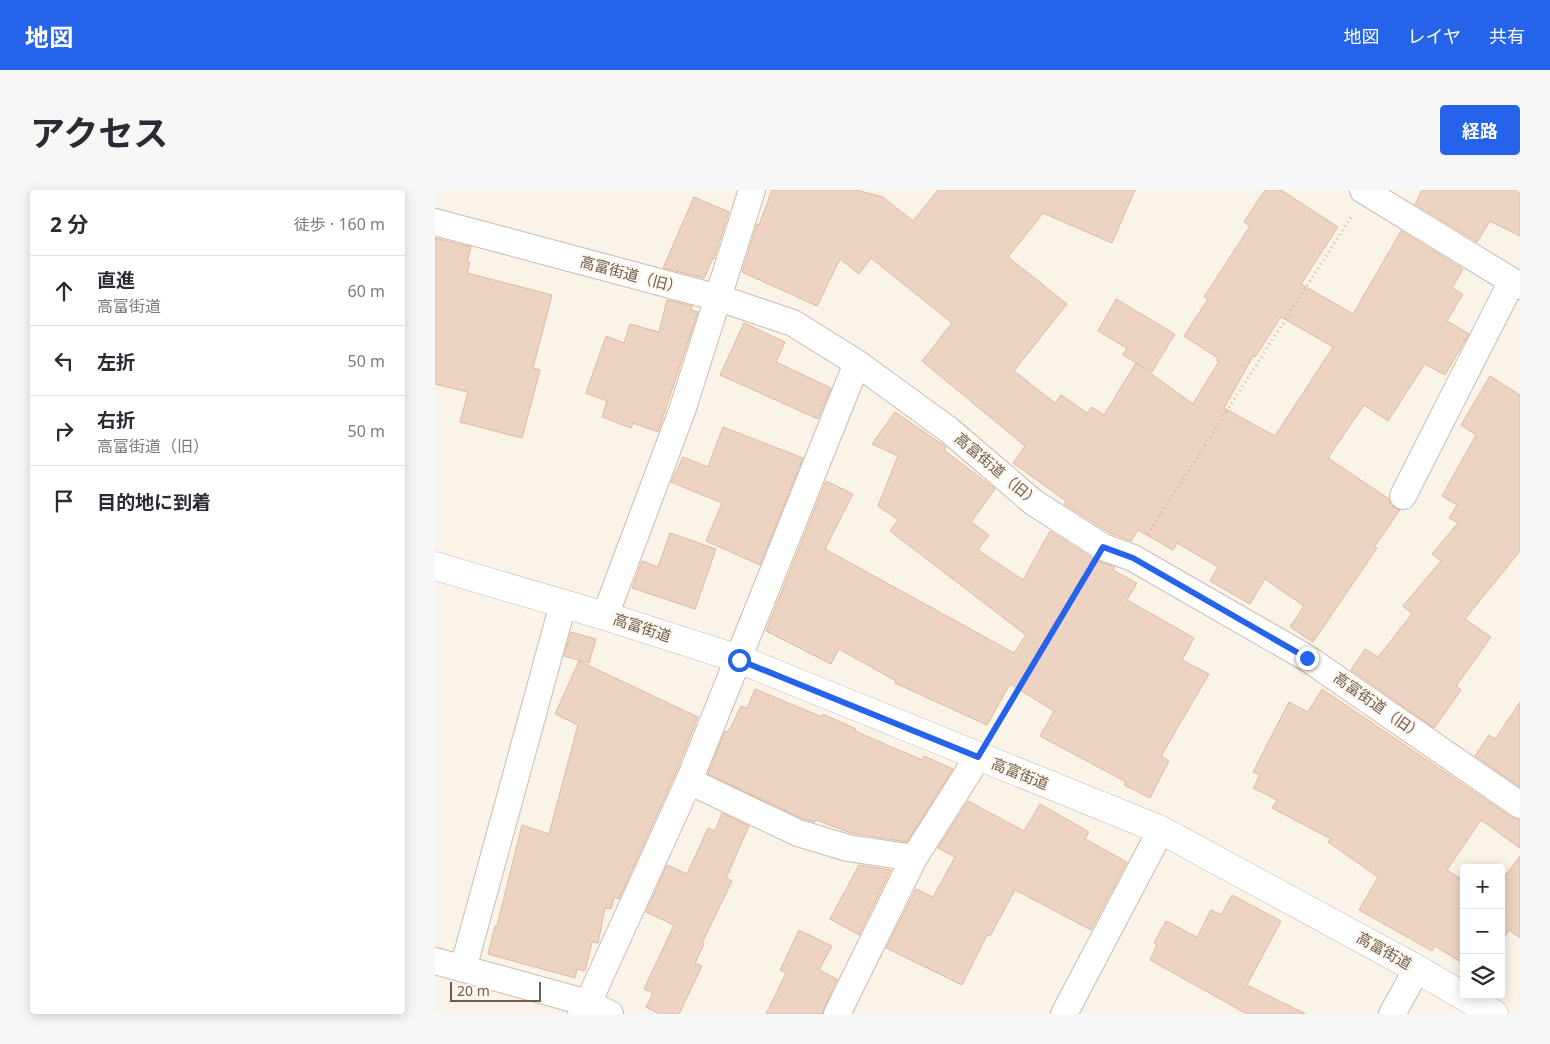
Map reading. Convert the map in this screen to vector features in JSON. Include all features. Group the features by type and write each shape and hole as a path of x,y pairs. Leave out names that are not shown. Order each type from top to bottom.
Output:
{"street":[{"path":"605,616 682,411 752,190"},
{"path":"1366,191 1516,284 1403,496"},
{"name":"高富街道（旧）","path":"435,222 719,298 793,323 857,363 949,430 1033,502 1103,547 1133,558 1307,658 1520,805"},
{"path":"435,962 593,1010 739,660 857,363"},
{"name":"高富街道","path":"435,566 605,616 739,660 1161,830 1417,969 1493,1014"},
{"path":"463,969 563,604"},
{"path":"837,1014 915,858 978,757"},
{"path":"689,781 799,833 848,848 915,858"},
{"path":"1064,1014 1161,830"},
{"path":"1392,1014 1417,969"}],"path":[{"path":"1133,558 1366,191"},
{"path":"978,757 1103,547"}],"building":[{"path":"772,190 856,190 883,197 913,221 938,190 1135,190 1112,243 1043,213 1008,257 1067,304 1014,371 1055,403 1061,395 1087,413 1092,407 1104,415 1136,363 1193,404 1219,361 1216,360 1218,358 1184,336 1208,299 1204,297 1250,226 1244,222 1265,190 1281,190 1338,227 1301,284 1353,314 1401,231 1463,269 1452,288 1463,294 1447,321 1469,334 1445,375 1425,364 1388,421 1364,405 1328,458 1389,499 1391,505 1400,510 1375,546 1377,548 1313,642 1290,627 1304,606 1265,579 1250,604 1210,581 1218,567 1177,543 1173,550 1138,530 1131,541 1110,533 1064,504 1066,501 1013,463 1025,446 922,361 952,323 871,258 859,274 840,259 817,306 742,272 757,224 759,225","holes":["1281,317 1333,347 1275,436 1224,408 1253,356 1255,357"]},
{"path":"1422,190 1520,190 1520,236 1490,221 1477,242 1415,204"},
{"path":"694,197 729,212 714,259 704,278 663,268"},
{"path":"435,238 471,247 467,262 470,263 467,273 552,295 533,368 540,370 522,438 460,422 468,392 435,384"},
{"path":"1116,299 1175,334 1152,372 1123,355 1127,348 1098,331"},
{"path":"667,300 692,306 691,310 698,312 658,432 633,423 631,428 602,417 607,401 586,393 606,336 624,343 630,324 659,332"},
{"path":"744,323 785,342 776,362 831,388 818,419 720,375"},
{"path":"1490,376 1520,395 1520,551 1465,619 1491,637 1456,686 1461,690 1434,728 1351,670 1365,649 1378,657 1412,614 1403,606 1441,561 1432,554 1458,523 1449,518 1457,505 1442,496 1476,435 1461,425"},
{"path":"895,412 946,447 944,450 995,489 971,522 989,535 978,550 1023,580 1050,531 1095,560 1115,567 1113,570 1137,583 1127,600 1194,638 1182,660 1209,674 1161,756 1169,761 1150,798 1124,785 1126,782 1040,736 1054,711 1010,684 987,725 895,683 896,681 839,649 831,664 766,631 826,481 853,494 825,549 1014,653 1026,635 890,531 898,520 878,506 898,456 872,444"},
{"path":"723,427 803,458 760,565 706,541 722,503 671,482 683,457 708,467"},
{"path":"670,533 716,549 695,609 632,588 642,561 658,567"},
{"path":"571,632 596,639 589,663 564,656"},
{"path":"579,661 698,717 675,775 619,899 614,897 611,909 605,908 598,943 592,942 585,971 577,969 575,978 488,954 495,926 497,926 522,825 549,834 578,725 555,714"},
{"path":"755,689 822,717 823,714 856,729 855,731 922,760 924,756 953,769 907,842 851,833 816,820 815,822 803,819 708,774 725,731 727,732 731,727 741,706 747,708"},
{"path":"1322,689 1511,817 1520,820 1520,848 1481,820 1447,870 1460,878 1460,962 1435,946 1432,951 1359,910 1378,877 1328,842 1331,839 1272,808 1277,800 1253,788 1260,775 1253,772 1289,702 1308,712"},
{"path":"1520,702 1520,787 1475,756 1489,735 1495,739"},
{"path":"968,801 1024,831 1040,804 1089,832 1085,839 1127,862 1091,930 1015,890 990,936 987,935 962,985 886,948 916,889 933,897 955,857 938,848"},
{"path":"722,813 749,826 726,878 732,881 702,943 704,944 695,963 702,966 679,1014 660,1014 646,1007 653,993 644,989 674,925 646,912 667,865 687,874 708,828 715,831"},
{"path":"1520,856 1520,938 1509,930 1505,936 1505,876"},
{"path":"859,865 891,870 859,935 830,919"},
{"path":"1232,895 1281,921 1247,985 1306,1014 1247,1014 1150,960 1157,945 1154,943 1166,921 1197,937 1211,910 1221,915"},
{"path":"799,930 832,946 819,970 837,979 822,1014 766,1014 786,973 780,970"}],"route":[{"path":"739,660 978,757 1103,547 1133,558 1307,658"}]}
